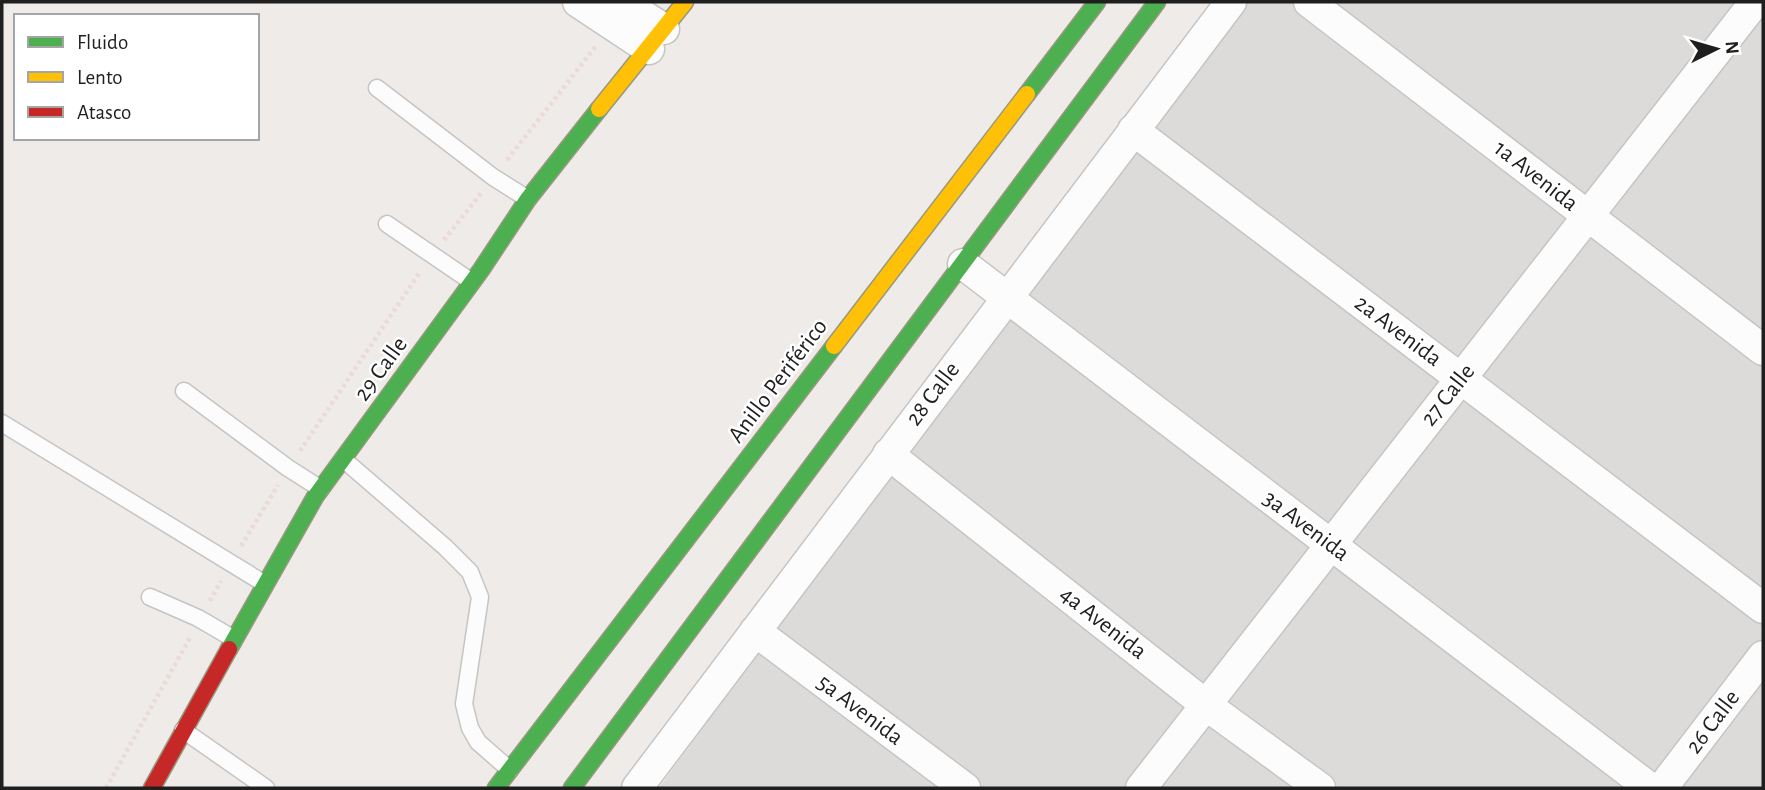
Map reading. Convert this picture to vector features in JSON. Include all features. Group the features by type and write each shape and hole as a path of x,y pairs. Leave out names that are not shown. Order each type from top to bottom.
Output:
{"main road":[{"name":"29 Calle","path":"152,788 321,489 472,282 528,199 685,2"},
{"name":"Anillo Periférico","path":"496,788 1097,2"},
{"path":"572,788 1157,2"}],"street":[{"path":"578,2 656,39"},
{"path":"622,2 656,39"},
{"name":"28 Calle","path":"637,788 1231,2"},
{"name":"1a Avenida","path":"1309,2 1763,351"},
{"name":"27 Calle","path":"1141,788 1755,2"},
{"name":"2a Avenida","path":"1133,130 1763,608"},
{"name":"3a Avenida","path":"963,264 1650,788"},
{"name":"4a Avenida","path":"888,454 1206,705 1320,788"},
{"name":"5a Avenida","path":"755,631 965,788"},
{"name":"26 Calle","path":"1662,788 1763,656"}],"lane":[{"path":"377,88 493,177 528,199"},
{"path":"387,224 472,282"},
{"path":"184,391 283,465 321,489"},
{"path":"2,423 265,584"},
{"path":"343,459 470,572 480,597 464,704 470,728 478,742 510,770"},
{"path":"150,597 198,618 234,639"},
{"path":"183,730 265,788"}],"shaded area":[{"path":"1228,2 1763,2 1763,788 659,788"}],"traffic: fast":[{"path":"1027,94 1097,2"},
{"path":"572,788 1157,2"},
{"path":"229,649 315,497 481,270 528,199 599,109"},
{"path":"496,788 834,346"}],"traffic: slow":[{"path":"599,109 685,2"},
{"path":"834,346 1027,94"}],"traffic: jam":[{"path":"152,788 229,649"}]}
